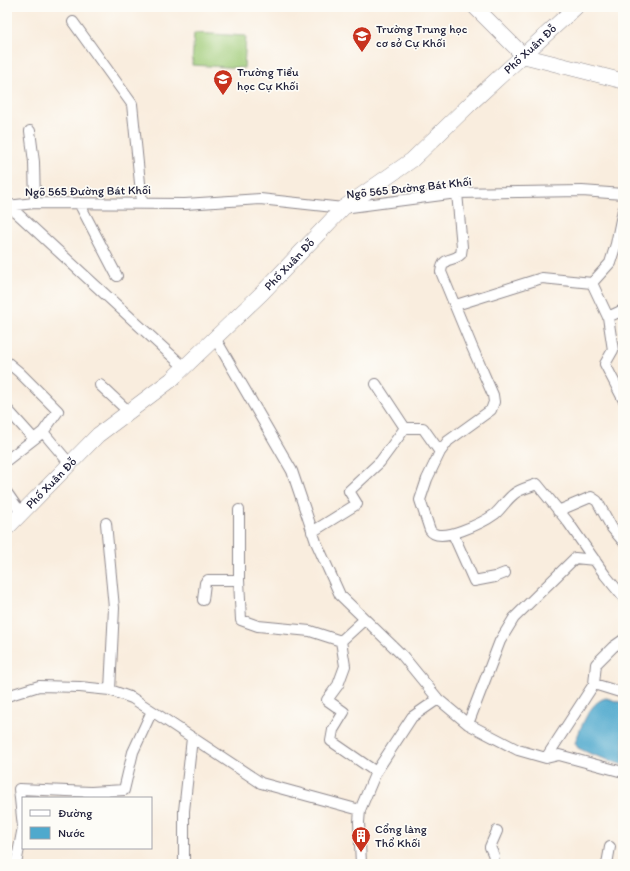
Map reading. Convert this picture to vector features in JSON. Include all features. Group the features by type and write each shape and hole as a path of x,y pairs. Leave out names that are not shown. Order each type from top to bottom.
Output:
{"street":[{"path":"475,7 524,56 623,81"},
{"name":"Phố Xuân Đỗ","path":"7,528 98,435 171,380 261,294 343,208 412,160 576,7"},
{"path":"73,22 132,104 142,203"},
{"path":"544,37 552,63"},
{"path":"30,131 34,162 35,203"},
{"name":"Ngõ 565 Đường Bát Khối","path":"8,206 35,203 185,204 260,199 343,208 457,193 582,191 623,194"},
{"path":"457,193 462,247 461,254 458,257 447,259 442,264 442,272 493,395 494,402 491,410 448,441 440,452 427,479 420,500 430,530 437,536 453,534 482,522 495,514 515,492 536,484 568,522 623,597"},
{"path":"79,203 117,276"},
{"path":"8,206 184,367"},
{"path":"592,283 610,263 616,244 623,210"},
{"path":"456,305 542,278 592,283"},
{"path":"592,283 608,317 613,350 605,364 623,399"},
{"path":"608,317 623,310"},
{"path":"215,338 292,472 312,532 340,595 402,655 438,699 468,724 518,750 546,758 559,755 623,772"},
{"path":"7,362 58,411 42,432 7,460"},
{"path":"376,384 405,428"},
{"path":"100,385 129,412"},
{"path":"7,410 34,439"},
{"path":"405,428 423,428 440,452"},
{"path":"312,532 357,504 349,491 380,462 405,428"},
{"path":"42,432 70,464"},
{"path":"7,493 21,513"},
{"path":"558,510 591,497 597,501 612,528 623,541"},
{"path":"239,510 239,580 241,620 258,626 310,631 341,641"},
{"path":"106,524 114,608 110,690"},
{"path":"453,534 474,581 496,577 505,573"},
{"path":"468,724 500,641 514,618 574,558 595,560"},
{"path":"203,600 205,583 208,580 239,580"},
{"path":"341,641 364,619"},
{"path":"546,758 594,684 596,664 613,647 623,640"},
{"path":"341,641 346,666 338,685 327,700 344,712 333,730 331,741 376,772"},
{"path":"594,684 623,693"},
{"path":"7,696 39,686 80,687 110,690 132,698 261,783 360,810"},
{"path":"361,864 359,822 360,810 376,772 412,717 438,699"},
{"path":"22,818 19,789 91,792 124,790 133,752 152,711"},
{"path":"184,864 184,811 192,738"},
{"path":"492,864 494,856 490,847 497,831"},
{"path":"16,864 22,832"},
{"path":"607,864 610,847"}],"green space":[{"path":"194,33 246,36 244,68 192,65"}],"water":[{"path":"606,698 623,703 623,765 591,754 578,748 575,743 590,710 600,700"}],"place":[{"name":"Trường Trung học cơ sở Cự Khối","path":"362,53"},
{"name":"Trường Tiểu học Cự Khối","path":"223,96"},
{"name":"Cổng làng Thổ Khối","path":"361,853"}]}
